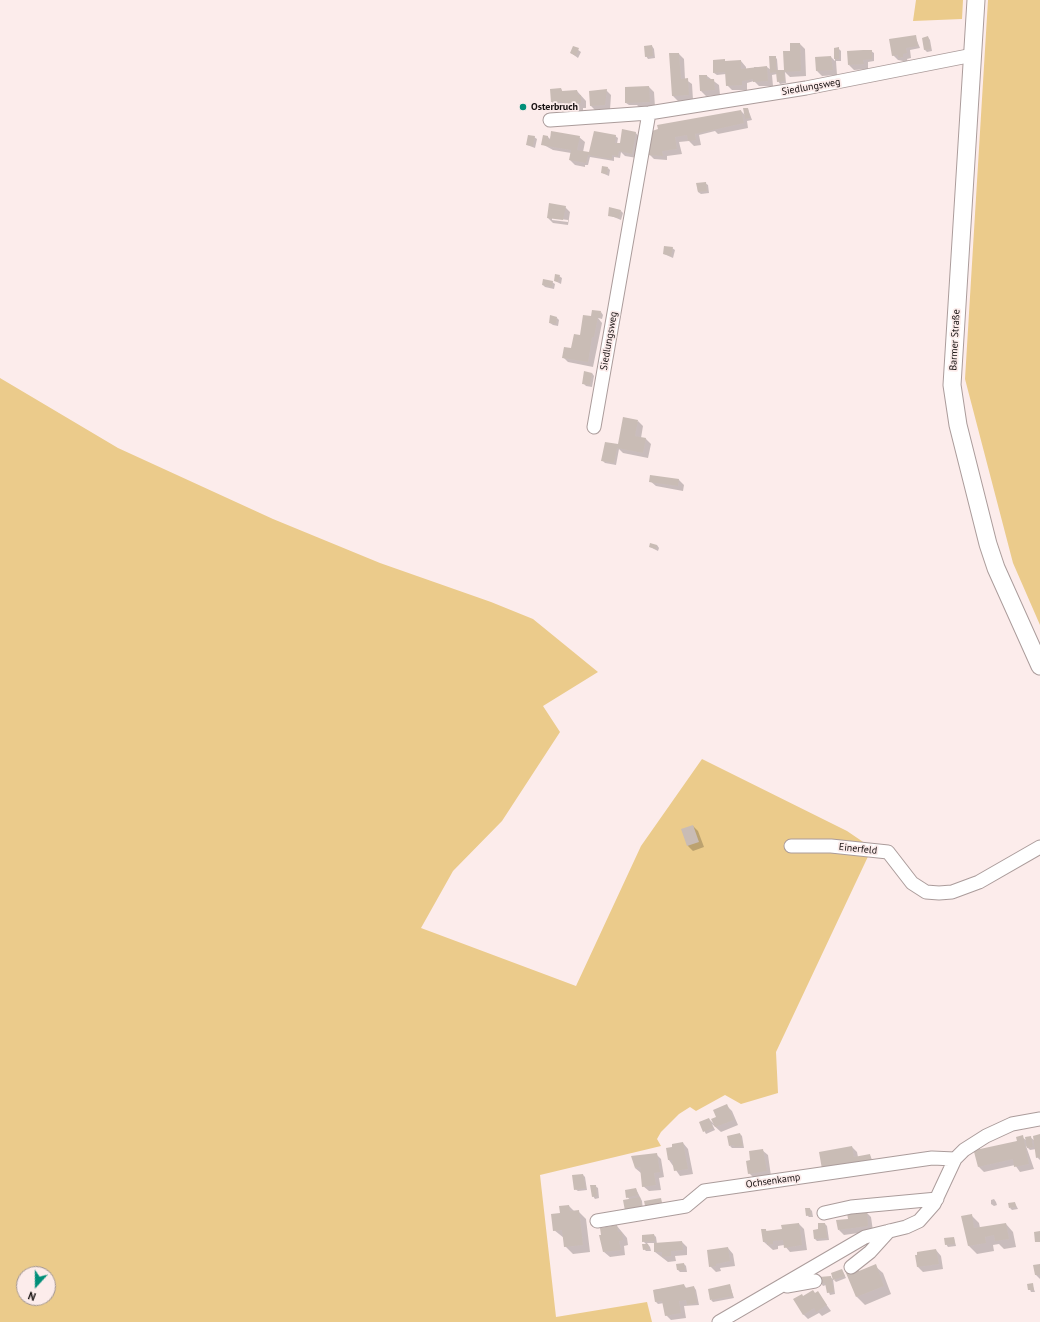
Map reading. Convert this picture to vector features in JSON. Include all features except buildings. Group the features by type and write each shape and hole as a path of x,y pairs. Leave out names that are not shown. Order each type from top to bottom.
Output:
{"main road":[{"name":"Barmer Straße","path":"976,0 953,357 953,392 958,425 988,544 996,568 1040,666"}],"street":[{"name":"Siedlungsweg","path":"550,120 649,114 806,88 973,55"},
{"name":"Siedlungsweg","path":"594,426 649,114"},
{"name":"Einerfeld","path":"792,846 831,846 888,852 912,882 926,892 939,893 952,892 979,882 1040,847"},
{"path":"719,1322 865,1237 906,1227 919,1221 937,1199 955,1159 964,1150 986,1136 1012,1124 1040,1119"},
{"name":"Ochsenkamp","path":"597,1221 686,1206 704,1192 932,1158 955,1159"},
{"path":"824,1213 851,1207 937,1199"},
{"path":"851,1267 870,1252 889,1231"},
{"path":"779,1288 814,1282"}],"shaded area":[{"path":"916,0 963,0 962,19 913,21"},
{"path":"988,0 1040,0 1040,625 1013,563 965,379"},
{"path":"0,378 118,448 273,519 380,563 491,602 533,619 598,672 543,706 560,732 502,821 453,871 421,928 576,986 641,846 702,759 847,831 872,848 776,1052 778,1093 741,1104 725,1095 696,1111 690,1107 679,1114 661,1132 657,1139 661,1146 540,1175 556,1317 647,1302 652,1322 0,1322"}],"place":[{"name":"Osterbruch","path":"523,107"}]}
